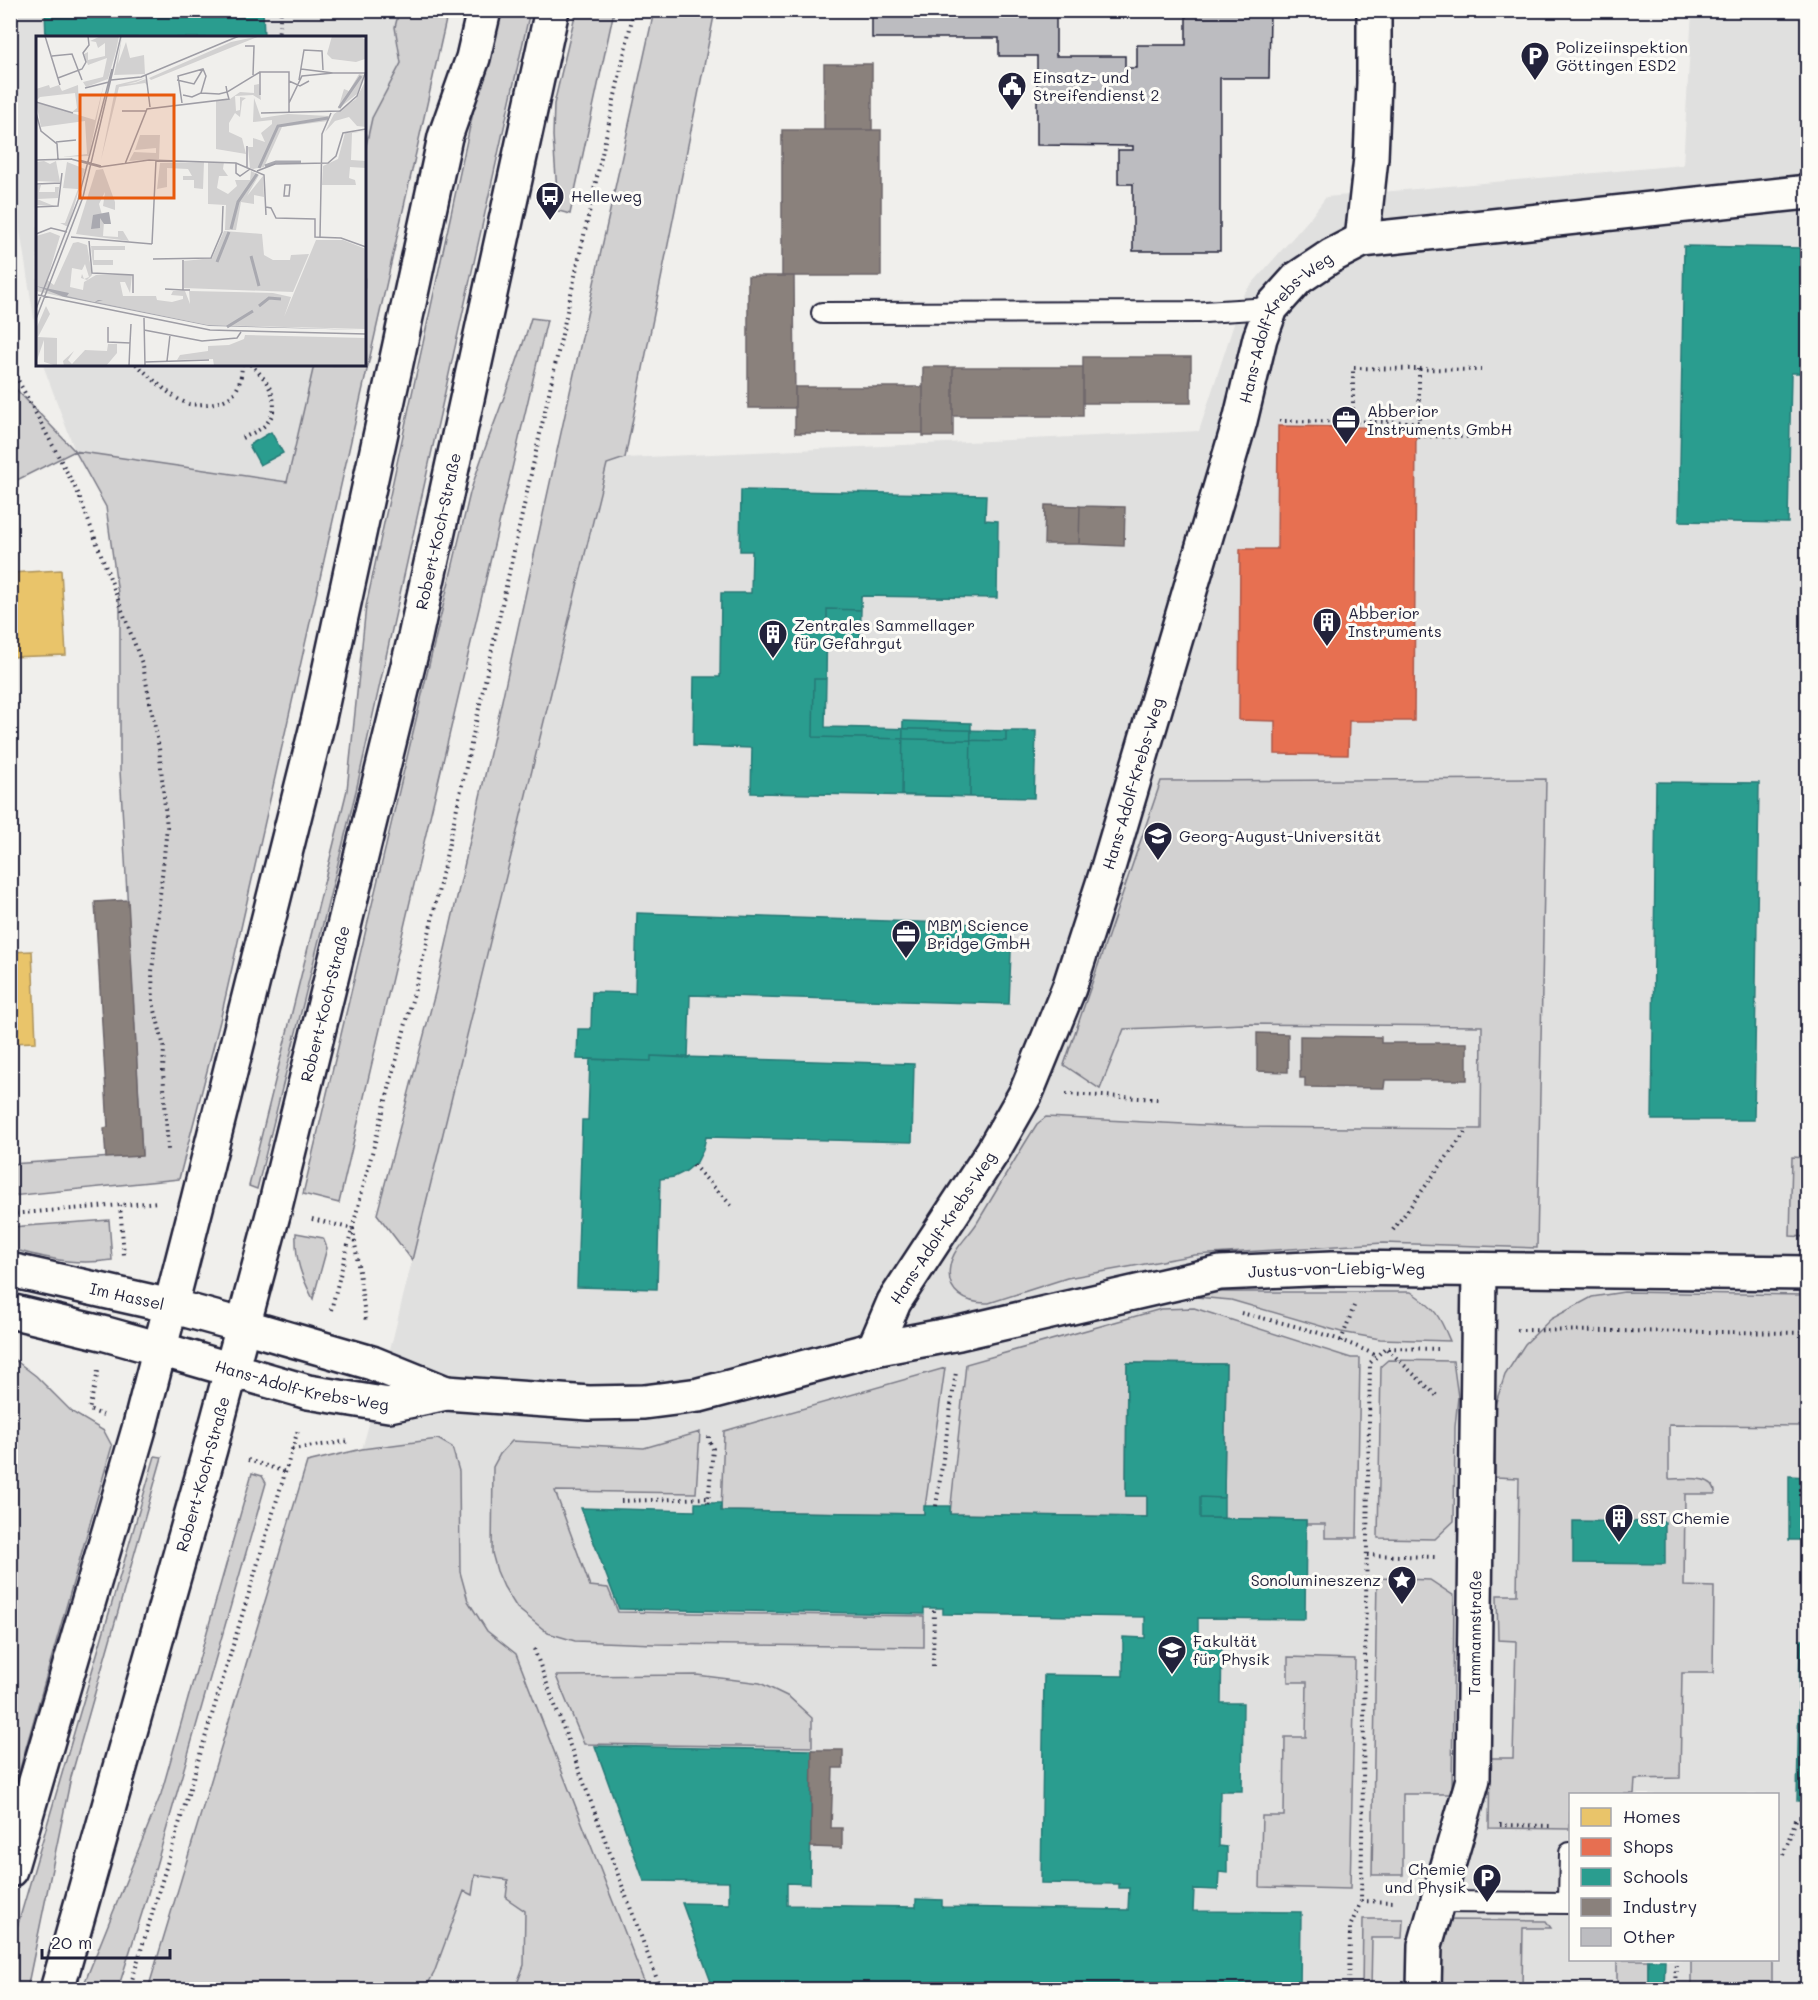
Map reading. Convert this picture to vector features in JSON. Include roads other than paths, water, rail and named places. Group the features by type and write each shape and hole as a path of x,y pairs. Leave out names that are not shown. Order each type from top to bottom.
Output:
{"street":[{"path":"10,1870 139,1429 171,1306 319,718 445,137 473,58 484,10"},
{"name":"Robert-Koch-Straße","path":"57,1989 244,1326 280,1188 415,637 552,10"},
{"path":"1362,240 1371,158 1374,10"},
{"name":"Hans-Adolf-Krebs-Weg","path":"160,1348 308,1392 390,1405 446,1393 589,1402 644,1402 699,1395 874,1348 894,1302 993,1151 1026,1093 1069,988 1107,872 1239,421 1260,338 1271,308 1298,278 1331,256 1362,240 1808,192"},
{"name":"Justus-von-Liebig-Weg","path":"874,1348 958,1333 1220,1273 1332,1268 1808,1273"},
{"name":"Im Hassel","path":"10,1270 171,1306 244,1326"},
{"name":"Tammannstraße","path":"1424,1989 1425,1945 1473,1779 1479,1270"},
{"path":"10,1311 160,1348"},
{"name":"Hans-Adolf-Krebs-Weg","path":"244,1326 372,1364 446,1393"}],"lane":[{"path":"822,313 1204,312 1271,308"},
{"path":"1437,1902 1569,1903"}],"place":[{"name":"Polizeiinspektion Göttingen ESD2","path":"1535,82"},
{"name":"Einsatz- und Streifendienst 2","path":"1012,112"},
{"name":"Helleweg","path":"550,222"},
{"name":"Abberior Instruments GmbH","path":"1346,446"},
{"name":"Abberior Instruments","path":"1327,648"},
{"name":"Zentrales Sammellager für Gefahrgut","path":"773,660"},
{"name":"Georg-August-Universität","path":"1158,862"},
{"name":"MBM Science Bridge GmbH","path":"906,960"},
{"name":"SST Chemie","path":"1619,1544"},
{"name":"Sonolumineszenz","path":"1402,1606"},
{"name":"Fakultät für Physik","path":"1172,1676"},
{"name":"Chemie und Physik","path":"1487,1904"}]}
